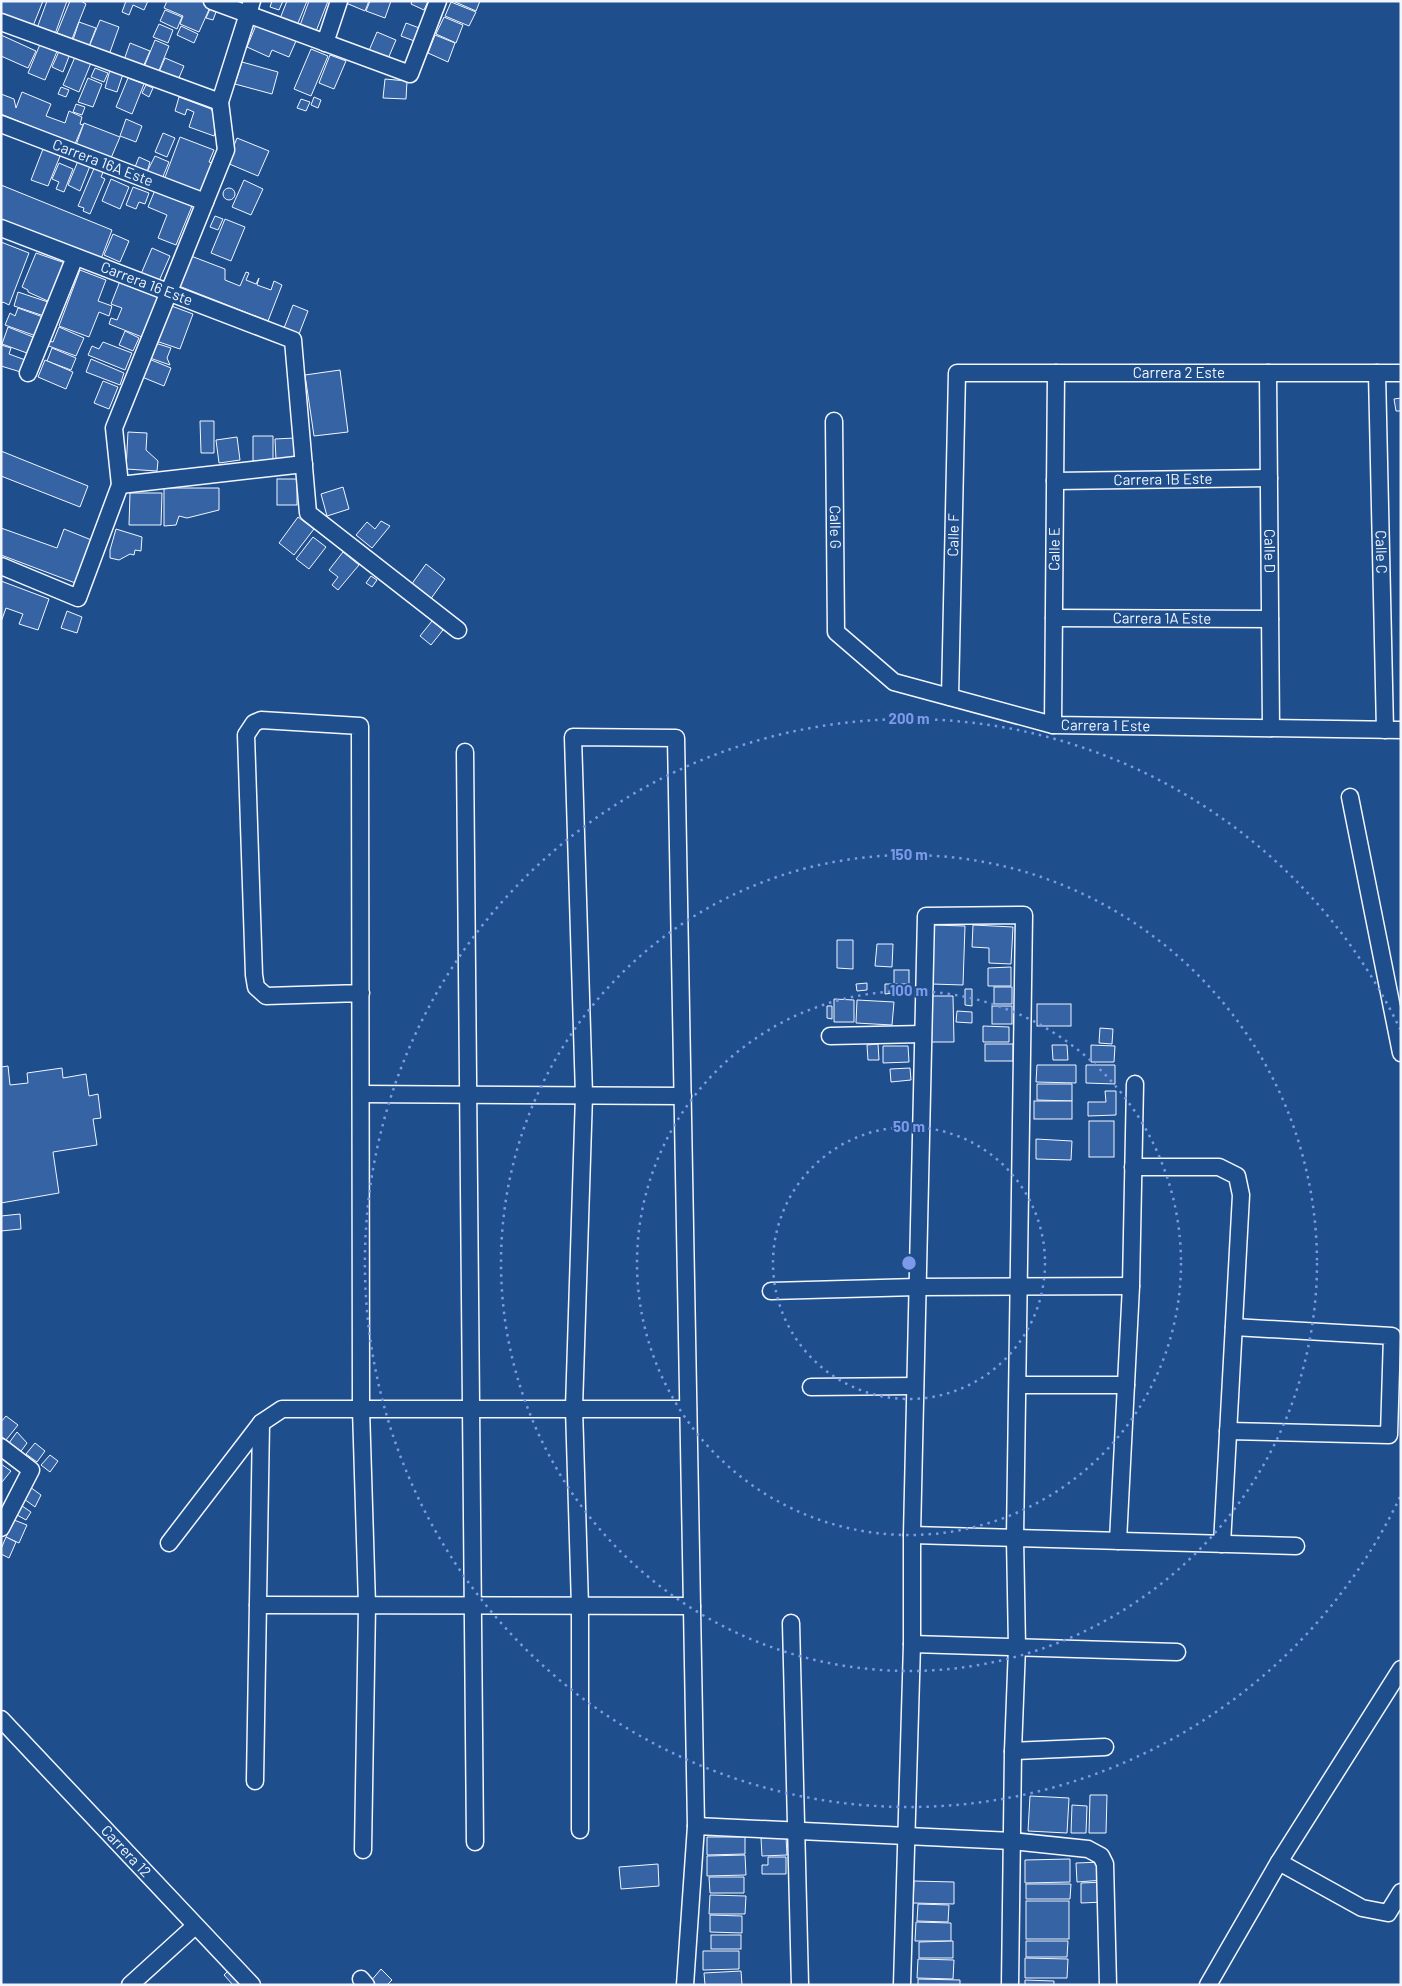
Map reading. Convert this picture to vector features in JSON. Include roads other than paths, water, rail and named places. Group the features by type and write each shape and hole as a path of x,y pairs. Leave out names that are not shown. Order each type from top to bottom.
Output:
{"street":[{"path":"212,1 250,8 325,43 410,74 438,1"},
{"path":"325,43 339,1"},
{"path":"1,566 78,598 120,485 114,428 226,150 220,102 250,8"},
{"path":"1,22 220,102"},
{"name":"Carrera 16A Este","path":"1,124 205,202"},
{"name":"Carrera 16 Este","path":"1,228 293,340 304,464"},
{"path":"28,373 75,257"},
{"name":"Carrera 2 Este","path":"956,373 1401,373"},
{"name":"Calle F","path":"950,697 956,373"},
{"name":"Calle E","path":"1053,725 1056,373"},
{"name":"Calle D","path":"1268,373 1270,728"},
{"name":"Calle C","path":"1377,373 1393,730"},
{"name":"Calle G","path":"834,421 836,632"},
{"path":"120,485 304,464 308,513 458,630"},
{"name":"Carrera 1B Este","path":"1055,481 1269,478"},
{"name":"Carrera 1A Este","path":"1054,618 1270,619"},
{"name":"Carrera 1 Este","path":"836,632 894,682 1053,725 1393,730"},
{"path":"361,993 266,996 256,987 254,975 246,735 254,723 261,720 360,726 361,993 361,1409 368,1605 363,1850"},
{"path":"580,1830 580,1606 574,1408 584,1095 573,737 676,738 696,1826 685,1985"},
{"path":"466,752 475,1842"},
{"path":"1350,797 1401,1053"},
{"path":"902,1985 912,1644 912,1535 926,916 1024,915 1015,1538 1017,1647 1013,1751 1010,1985"},
{"path":"830,1036 923,1034"},
{"path":"1118,1541 1131,1286 1135,1084"},
{"path":"361,1094 468,1093 683,1096"},
{"path":"1134,1167 1219,1167 1237,1176 1241,1195 1222,1544"},
{"path":"771,1291 917,1287 1131,1286"},
{"path":"1228,1431 1389,1436 1392,1336 1234,1327"},
{"path":"1018,1385 1126,1385"},
{"path":"811,1387 915,1386"},
{"path":"169,1543 262,1423 282,1409 688,1408"},
{"path":"255,1782 262,1423"},
{"path":"1,1447 31,1470 1,1528"},
{"path":"912,1535 1296,1546"},
{"path":"258,1605 692,1606"},
{"path":"791,1623 800,1985"},
{"path":"912,1644 1177,1652"},
{"path":"1208,1985 1278,1862 1401,1669"},
{"name":"Carrera 12","path":"1,1718 252,1985"},
{"path":"1013,1751 1105,1746"},
{"path":"696,1826 1012,1841 1088,1849 1101,1856 1105,1864 1108,1985"},
{"path":"1278,1862 1362,1908 1388,1913 1401,1892"},
{"path":"130,1985 195,1926"}]}
